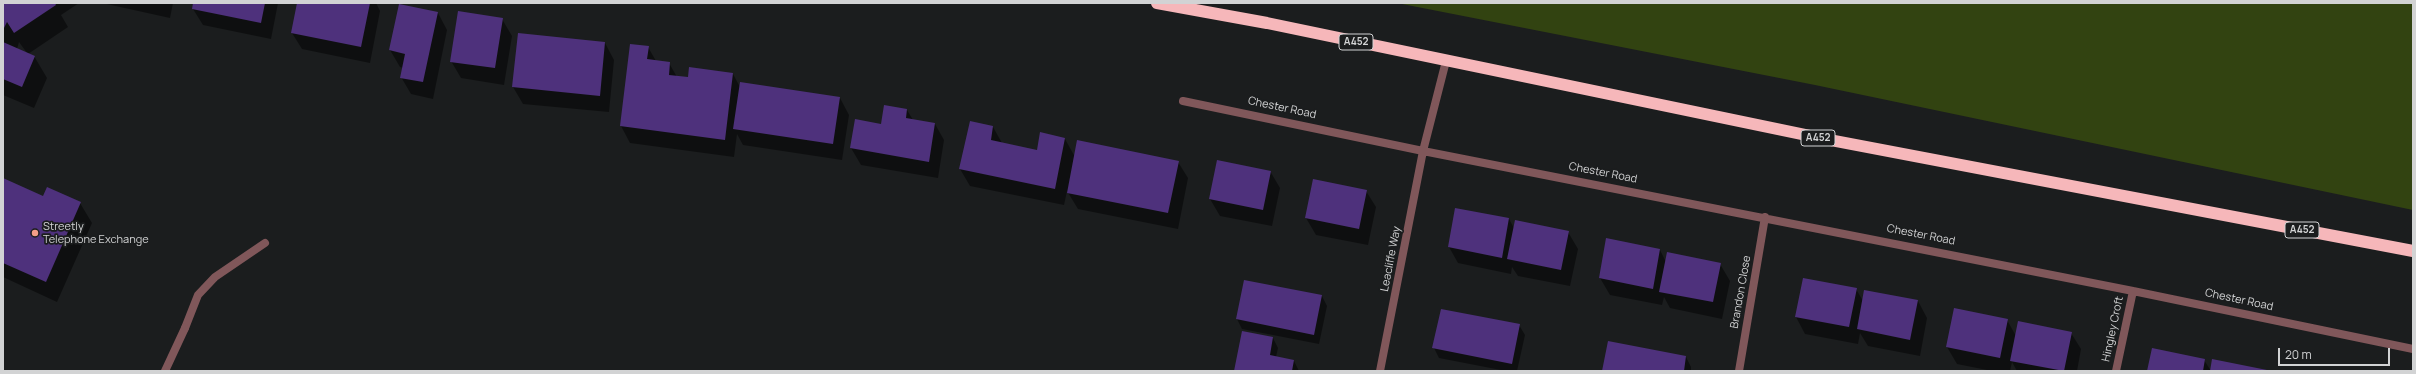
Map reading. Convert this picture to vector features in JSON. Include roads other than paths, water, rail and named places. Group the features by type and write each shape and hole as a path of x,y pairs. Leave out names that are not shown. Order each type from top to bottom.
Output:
{"highway":[{"name":"A452","path":"1157,3 1267,23 1830,140 2413,251"}],"street":[{"path":"1423,151 1446,61"},
{"name":"Chester Road","path":"1183,101 1423,151 1765,217 2413,349"},
{"name":"Leacliffe Way","path":"1380,371 1423,151"},
{"name":"Brandon Close","path":"1738,371 1765,217"},
{"path":"165,371 185,328 198,295 211,282 264,243"},
{"name":"Hingley Croft","path":"2116,371 2133,291"}],"place":[{"name":"Streetly Telephone Exchange","path":"35,233"}]}
